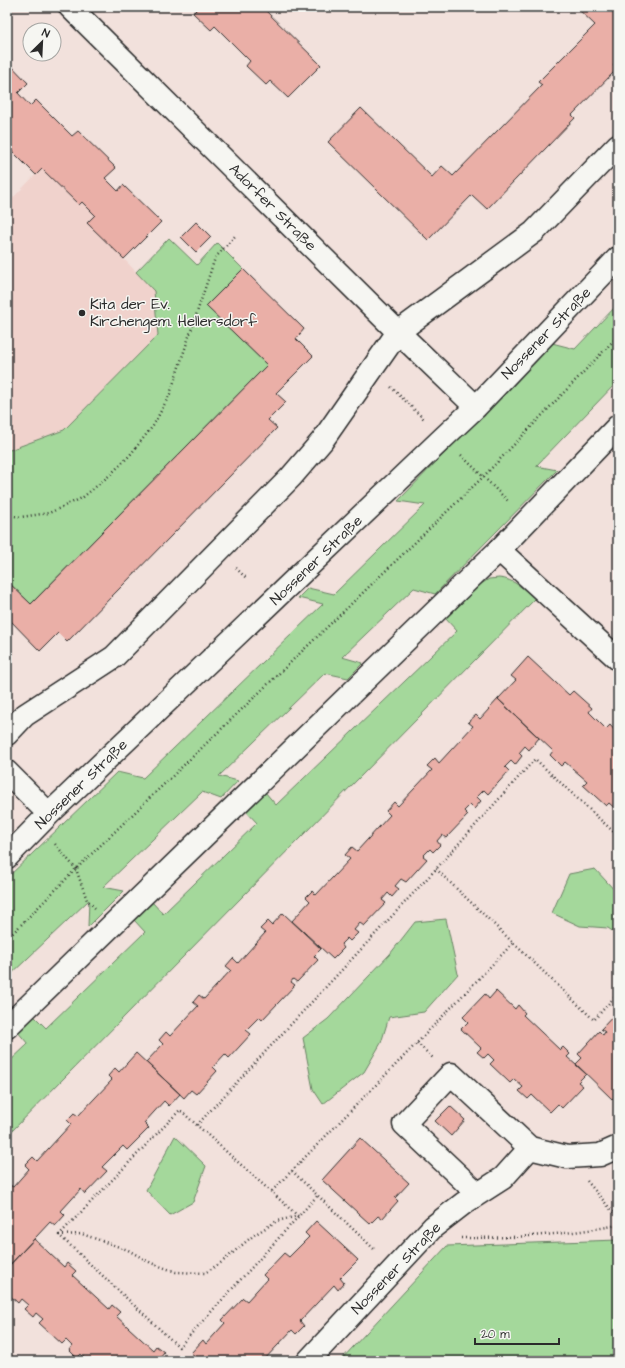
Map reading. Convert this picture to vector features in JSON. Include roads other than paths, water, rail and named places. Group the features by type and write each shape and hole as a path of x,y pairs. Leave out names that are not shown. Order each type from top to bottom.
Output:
{"street":[{"name":"Adorfer Straße","path":"70,7 398,332 476,407"},
{"path":"7,734 25,715 114,657 291,476 322,441 398,332 534,232 618,145"},
{"name":"Nossener Straße","path":"7,856 476,407 618,258"},
{"path":"7,1027 499,550 618,426"},
{"path":"499,550 618,659"},
{"path":"7,772 44,820"},
{"path":"478,1194 404,1124 451,1074 530,1148 567,1157 600,1155 618,1147"},
{"name":"Nossener Straße","path":"308,1361 432,1227 503,1178 530,1148"}],"place":[{"name":"Kita der Ev. Kirchengem. Hellersdorf","path":"82,313"}]}
